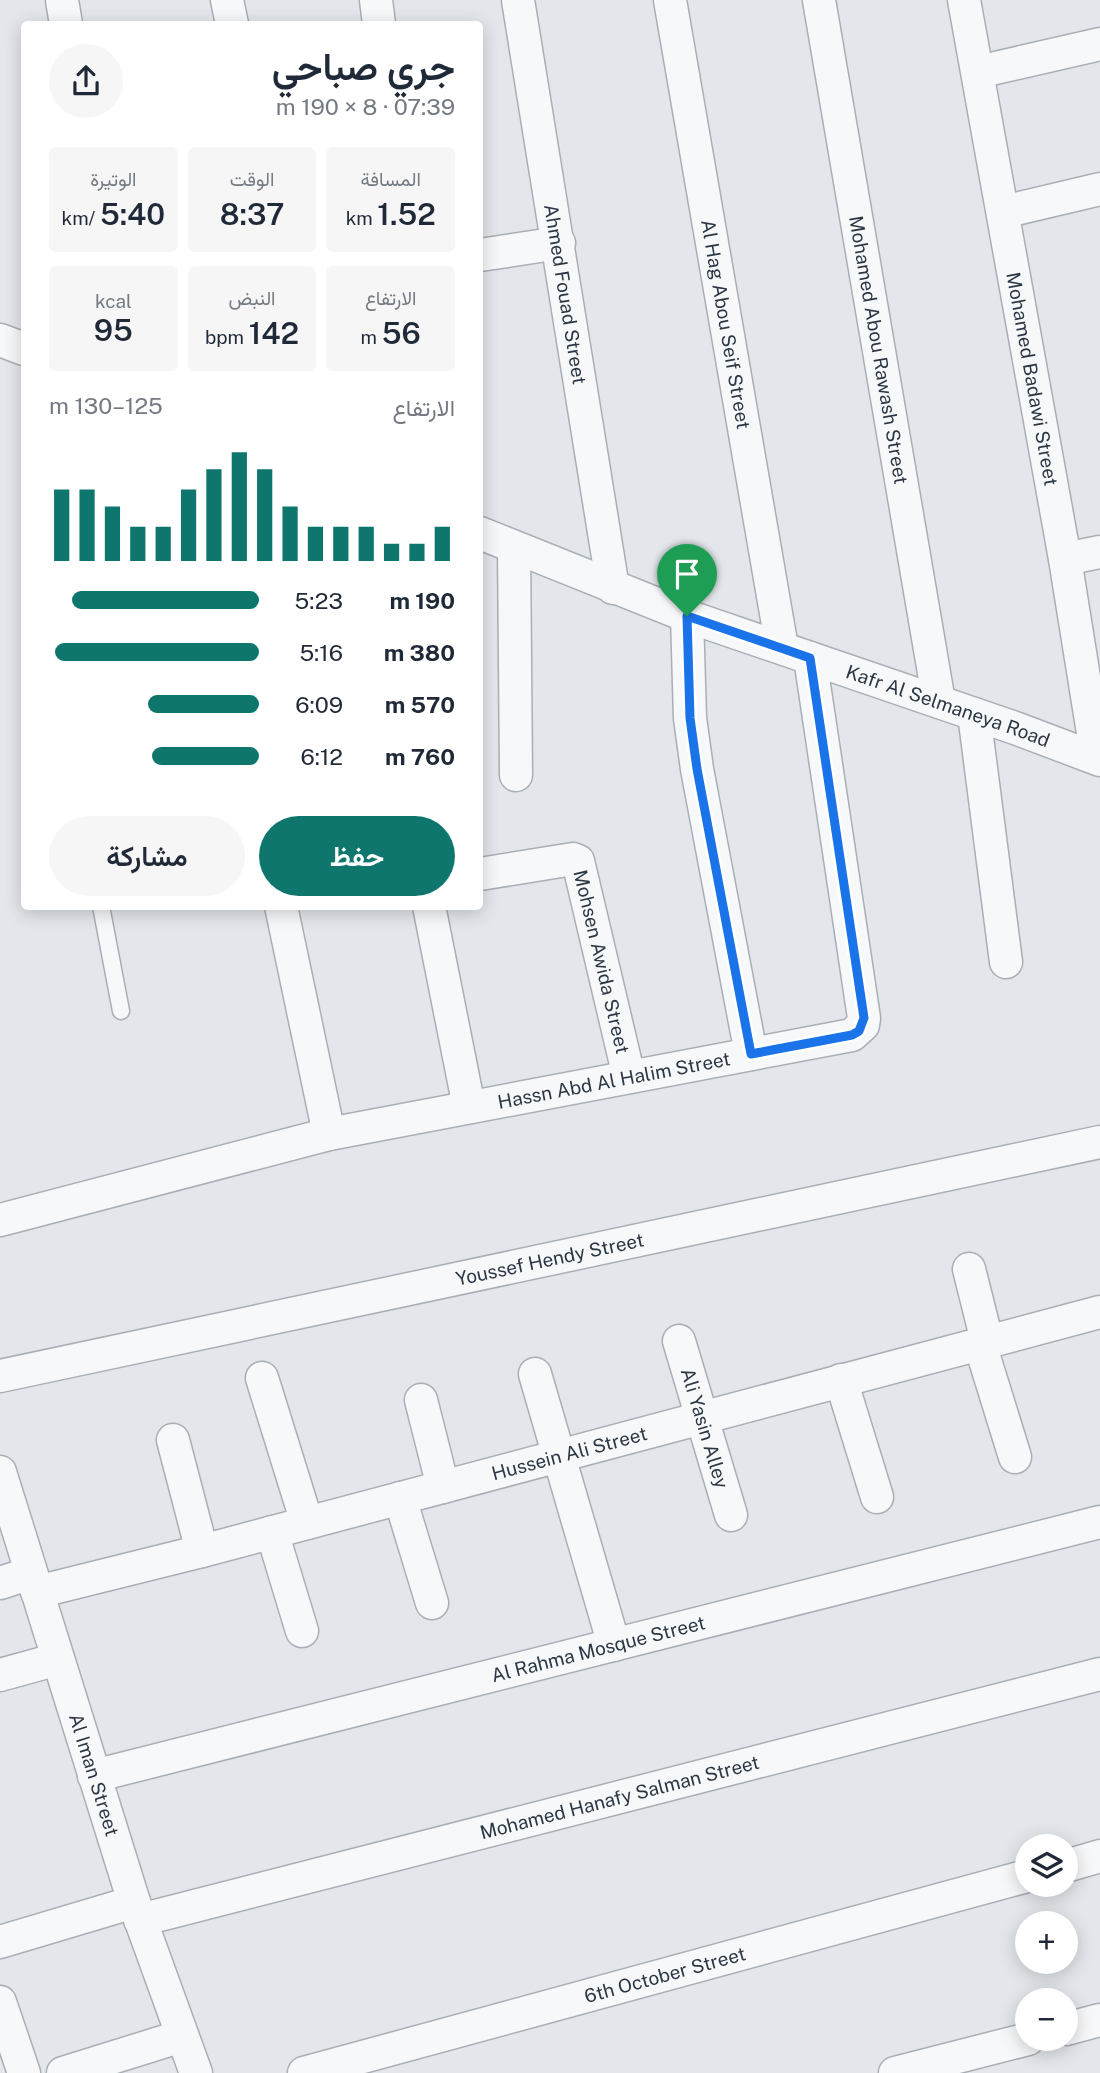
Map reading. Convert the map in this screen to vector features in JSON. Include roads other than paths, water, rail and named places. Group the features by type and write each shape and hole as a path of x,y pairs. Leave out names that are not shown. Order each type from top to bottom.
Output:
{"street":[{"path":"62,0 66,21"},
{"path":"227,0 231,21"},
{"path":"376,0 379,21"},
{"name":"Ahmed Fouad Street","path":"518,0 613,588"},
{"name":"Al Hag Abou Seif Street","path":"670,0 796,653"},
{"name":"Mohamed Abou Rawash Street","path":"818,0 939,702"},
{"name":"Mohamed Badawi Street","path":"964,0 1065,559 1098,759"},
{"path":"978,72 1100,44"},
{"path":"1003,212 1100,190"},
{"path":"483,255 559,243"},
{"path":"0,340 21,348"},
{"name":"Kafr Al Selmaneya Road","path":"483,534 687,616 1098,759"},
{"path":"514,548 516,775"},
{"path":"1065,559 1100,552"},
{"path":"687,616 690,718 697,769 751,1054"},
{"name":"Hassn Abd Al Halim Street","path":"0,1220 329,1134 852,1035 859,1031 864,1018 796,653"},
{"path":"974,714 1006,962"},
{"name":"Mohsen Awida Street","path":"483,874 573,859 578,861 629,1077"},
{"path":"282,910 329,1134"},
{"path":"430,910 469,1107"},
{"name":"Youssef Hendy Street","path":"0,1376 1100,1142"},
{"path":"970,1269 984,1342 1016,1457"},
{"name":"Hussein Ali Street","path":"0,1583 34,1583 202,1551 1100,1312"},
{"name":"Ali Yasin Alley","path":"679,1342 731,1516"},
{"path":"535,1374 614,1645"},
{"path":"262,1378 307,1523"},
{"path":"841,1380 877,1497"},
{"path":"421,1400 443,1487"},
{"path":"173,1440 202,1551"},
{"name":"Al Iman Street","path":"0,1472 137,1911 196,2073"},
{"path":"400,1498 432,1603"},
{"name":"Al Rahma Mosque Street","path":"94,1776 1100,1522"},
{"path":"272,1532 302,1631"},
{"path":"0,1675 58,1659"},
{"name":"Mohamed Hanafy Salman Street","path":"0,1942 137,1911 1100,1674"},
{"path":"1078,1862 1100,1856"},
{"name":"6th October Street","path":"304,2073 1015,1879"},
{"path":"0,2002 24,2073"},
{"path":"1078,2026 1100,2020"},
{"path":"63,2073 182,2036"},
{"path":"895,2073 1015,2042"}],"lane":[{"path":"102,910 121,1011"}]}
